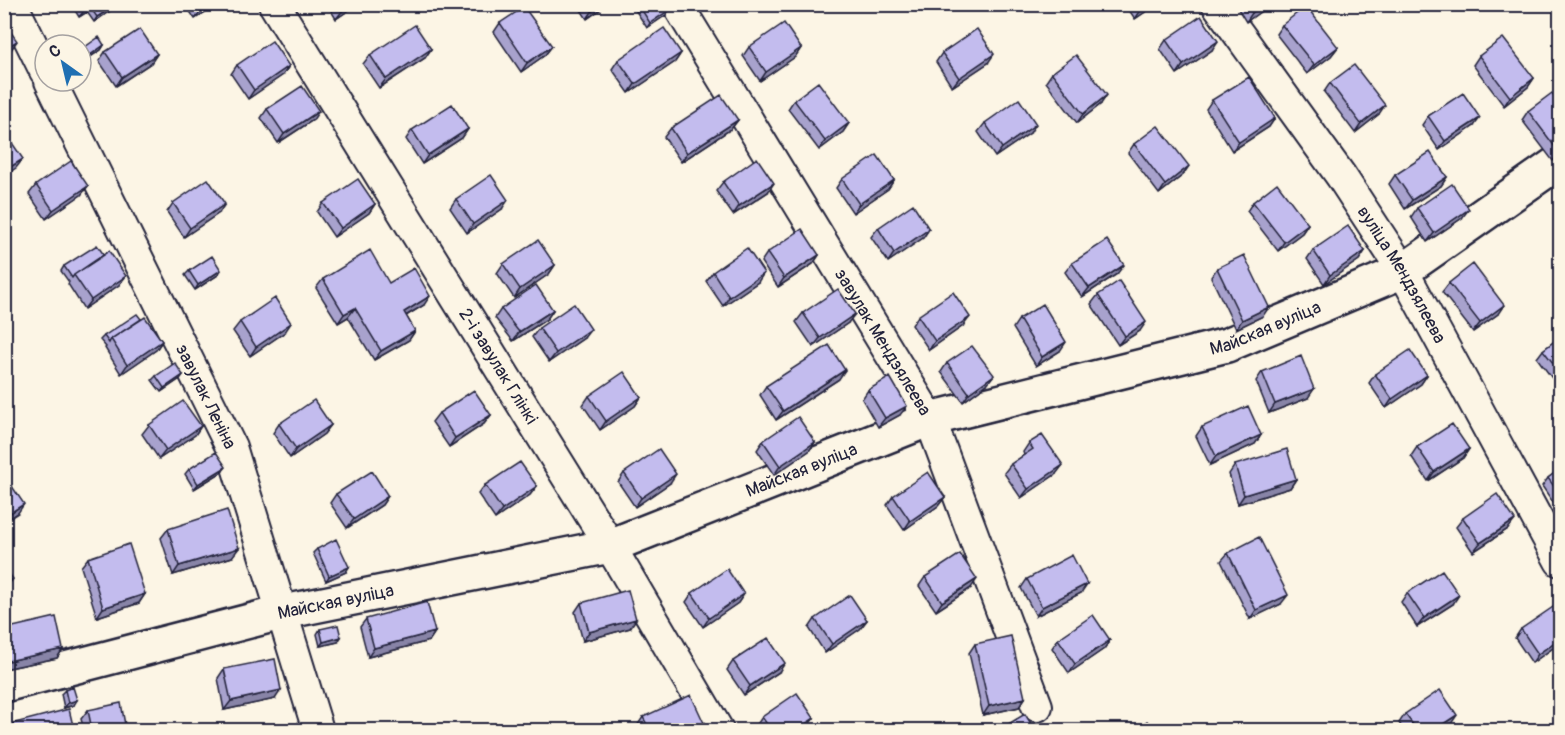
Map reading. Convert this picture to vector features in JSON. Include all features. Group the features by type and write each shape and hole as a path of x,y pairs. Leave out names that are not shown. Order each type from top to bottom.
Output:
{"street":[{"path":"12,4 33,47"},
{"name":"2-і завулак Глінкі","path":"274,4 610,546 718,730"},
{"name":"завулак Мендзялеева","path":"677,4 930,419 1037,706"},
{"name":"вуліца Мендзялеева","path":"1217,4 1341,176 1403,271 1560,561"},
{"name":"завулак Леніна","path":"56,93 231,447 284,612 318,730"},
{"name":"Майская вуліца","path":"4,686 284,612 610,546 930,419 1227,345 1403,271 1560,160"}],"building":[{"path":"94,4 117,4 97,17 90,7"},
{"path":"197,4 210,4 201,11"},
{"path":"339,4 351,4 343,10"},
{"path":"590,4 601,4 593,10"},
{"path":"638,4 666,4 669,10 650,23"},
{"path":"1137,4 1150,4 1141,10"},
{"path":"1247,4 1264,4 1252,13"},
{"path":"1306,6 1338,47 1314,65 1282,25"},
{"path":"524,7 552,46 527,63 500,23"},
{"path":"1201,16 1218,41 1183,65 1166,40"},
{"path":"4,22 17,41 4,49"},
{"path":"784,23 801,48 766,72 749,47"},
{"path":"415,25 431,49 386,79 370,55"},
{"path":"664,28 681,53 635,84 618,60"},
{"path":"140,29 157,54 122,77 105,52"},
{"path":"977,29 994,54 959,78 942,53"},
{"path":"99,37 104,45 93,53 93,41"},
{"path":"1503,38 1534,78 1510,97 1479,56"},
{"path":"272,41 289,66 254,90 237,65"},
{"path":"1076,55 1107,95 1083,114 1052,73"},
{"path":"1354,65 1385,105 1361,124 1330,83"},
{"path":"1249,77 1275,118 1239,142 1212,100"},
{"path":"818,82 849,123 825,141 794,100"},
{"path":"302,86 319,111 284,134 267,109"},
{"path":"1463,93 1480,118 1445,141 1428,116"},
{"path":"1552,93 1560,103 1559,152 1528,111"},
{"path":"721,95 738,120 687,153 671,128"},
{"path":"1019,99 1036,124 1002,148 985,123"},
{"path":"452,104 468,129 428,155 412,130"},
{"path":"1158,126 1189,166 1165,185 1134,144"},
{"path":"6,134 23,159 4,171 4,135"},
{"path":"1430,152 1447,177 1412,200 1395,175"},
{"path":"877,155 894,180 859,204 842,179"},
{"path":"757,158 774,183 739,206 723,182"},
{"path":"71,161 88,186 53,210 36,185"},
{"path":"491,175 508,200 473,224 456,199"},
{"path":"208,179 225,204 190,228 173,203"},
{"path":"358,179 375,204 341,228 323,203"},
{"path":"1277,183 1308,224 1284,242 1253,202"},
{"path":"1452,184 1469,209 1434,233 1417,208"},
{"path":"913,204 929,229 894,253 878,228"},
{"path":"1348,226 1365,251 1330,275 1313,250"},
{"path":"802,229 819,255 784,278 767,253"},
{"path":"538,240 555,265 520,289 503,264"},
{"path":"1107,240 1124,265 1089,288 1072,263"},
{"path":"97,245 104,255 72,278 64,266"},
{"path":"747,248 764,273 729,297 713,272"},
{"path":"370,250 389,283 414,268 430,296 404,312 415,331 381,351 355,308 344,314 323,279"},
{"path":"109,251 126,276 91,300 74,275"},
{"path":"1244,255 1269,307 1242,320 1217,268"},
{"path":"212,256 221,270 198,285 189,271"},
{"path":"1473,264 1504,305 1480,323 1449,283"},
{"path":"1119,281 1146,322 1125,336 1098,295"},
{"path":"536,285 553,310 519,332 501,309"},
{"path":"838,289 855,314 820,338 803,313"},
{"path":"953,292 970,317 935,341 918,316"},
{"path":"275,298 291,323 256,347 240,322"},
{"path":"574,304 591,329 556,353 539,328"},
{"path":"1043,304 1066,342 1042,357 1019,319"},
{"path":"137,314 141,319 111,339 109,343 104,336"},
{"path":"145,317 162,341 127,365 111,339"},
{"path":"1560,337 1560,372 1543,350"},
{"path":"829,345 845,370 783,411 766,386"},
{"path":"972,346 994,375 969,393 947,363"},
{"path":"1410,350 1427,375 1392,399 1375,374"},
{"path":"1301,356 1314,389 1275,404 1262,372"},
{"path":"175,363 183,375 164,388 156,376"},
{"path":"624,372 641,397 606,421 589,396"},
{"path":"890,377 907,406 885,418 868,390"},
{"path":"474,390 491,415 455,438 439,413"},
{"path":"314,400 331,425 296,449 279,424"},
{"path":"183,401 201,426 166,450 149,425"},
{"path":"1248,406 1261,435 1216,456 1202,427"},
{"path":"798,417 815,442 780,466 763,441"},
{"path":"1452,424 1469,449 1434,472 1417,447"},
{"path":"1042,435 1063,465 1028,489 1011,464 1033,449 1029,443"},
{"path":"659,449 676,474 641,498 624,473"},
{"path":"1287,449 1296,479 1244,495 1235,465"},
{"path":"216,452 226,467 198,484 189,469"},
{"path":"520,462 537,486 502,510 485,485"},
{"path":"1560,469 1560,495 1548,478"},
{"path":"372,471 388,496 354,519 336,494"},
{"path":"928,472 945,497 910,521 893,496"},
{"path":"7,479 24,504 4,517 4,481"},
{"path":"1497,494 1515,520 1480,543 1463,518"},
{"path":"227,510 239,548 179,566 168,529"},
{"path":"1259,537 1288,595 1256,610 1228,553"},
{"path":"336,539 349,567 329,576 317,549"},
{"path":"129,544 145,594 103,608 88,558"},
{"path":"960,554 977,579 942,602 925,577"},
{"path":"1072,555 1087,584 1042,607 1027,579"},
{"path":"4,567 13,579 4,584"},
{"path":"727,569 744,594 709,618 692,593"},
{"path":"1442,570 1459,595 1424,618 1407,593"},
{"path":"628,590 636,619 589,632 581,603"},
{"path":"850,595 867,620 832,644 815,619"},
{"path":"427,602 435,632 374,648 366,619"},
{"path":"1556,605 1560,612 1560,638 1538,654 1521,629"},
{"path":"1093,615 1110,640 1075,664 1058,639"},
{"path":"56,617 63,649 8,661 4,629"},
{"path":"338,625 341,637 323,642 320,629"},
{"path":"1011,636 1025,698 989,706 975,644"},
{"path":"768,638 785,663 750,686 733,661"},
{"path":"275,659 281,690 231,701 224,669"},
{"path":"73,687 77,700 68,703 65,690"},
{"path":"1440,690 1457,715 1434,730 1417,730 1405,714"},
{"path":"797,693 814,718 796,730 771,730 762,717"},
{"path":"691,695 704,723 687,730 650,730 643,717"},
{"path":"121,703 126,730 92,730 88,710"},
{"path":"69,709 74,730 12,730 11,724"},
{"path":"1025,714 1033,727 1027,730 1004,730 1002,728"},
{"path":"1147,721 1154,730 1135,730"}]}
